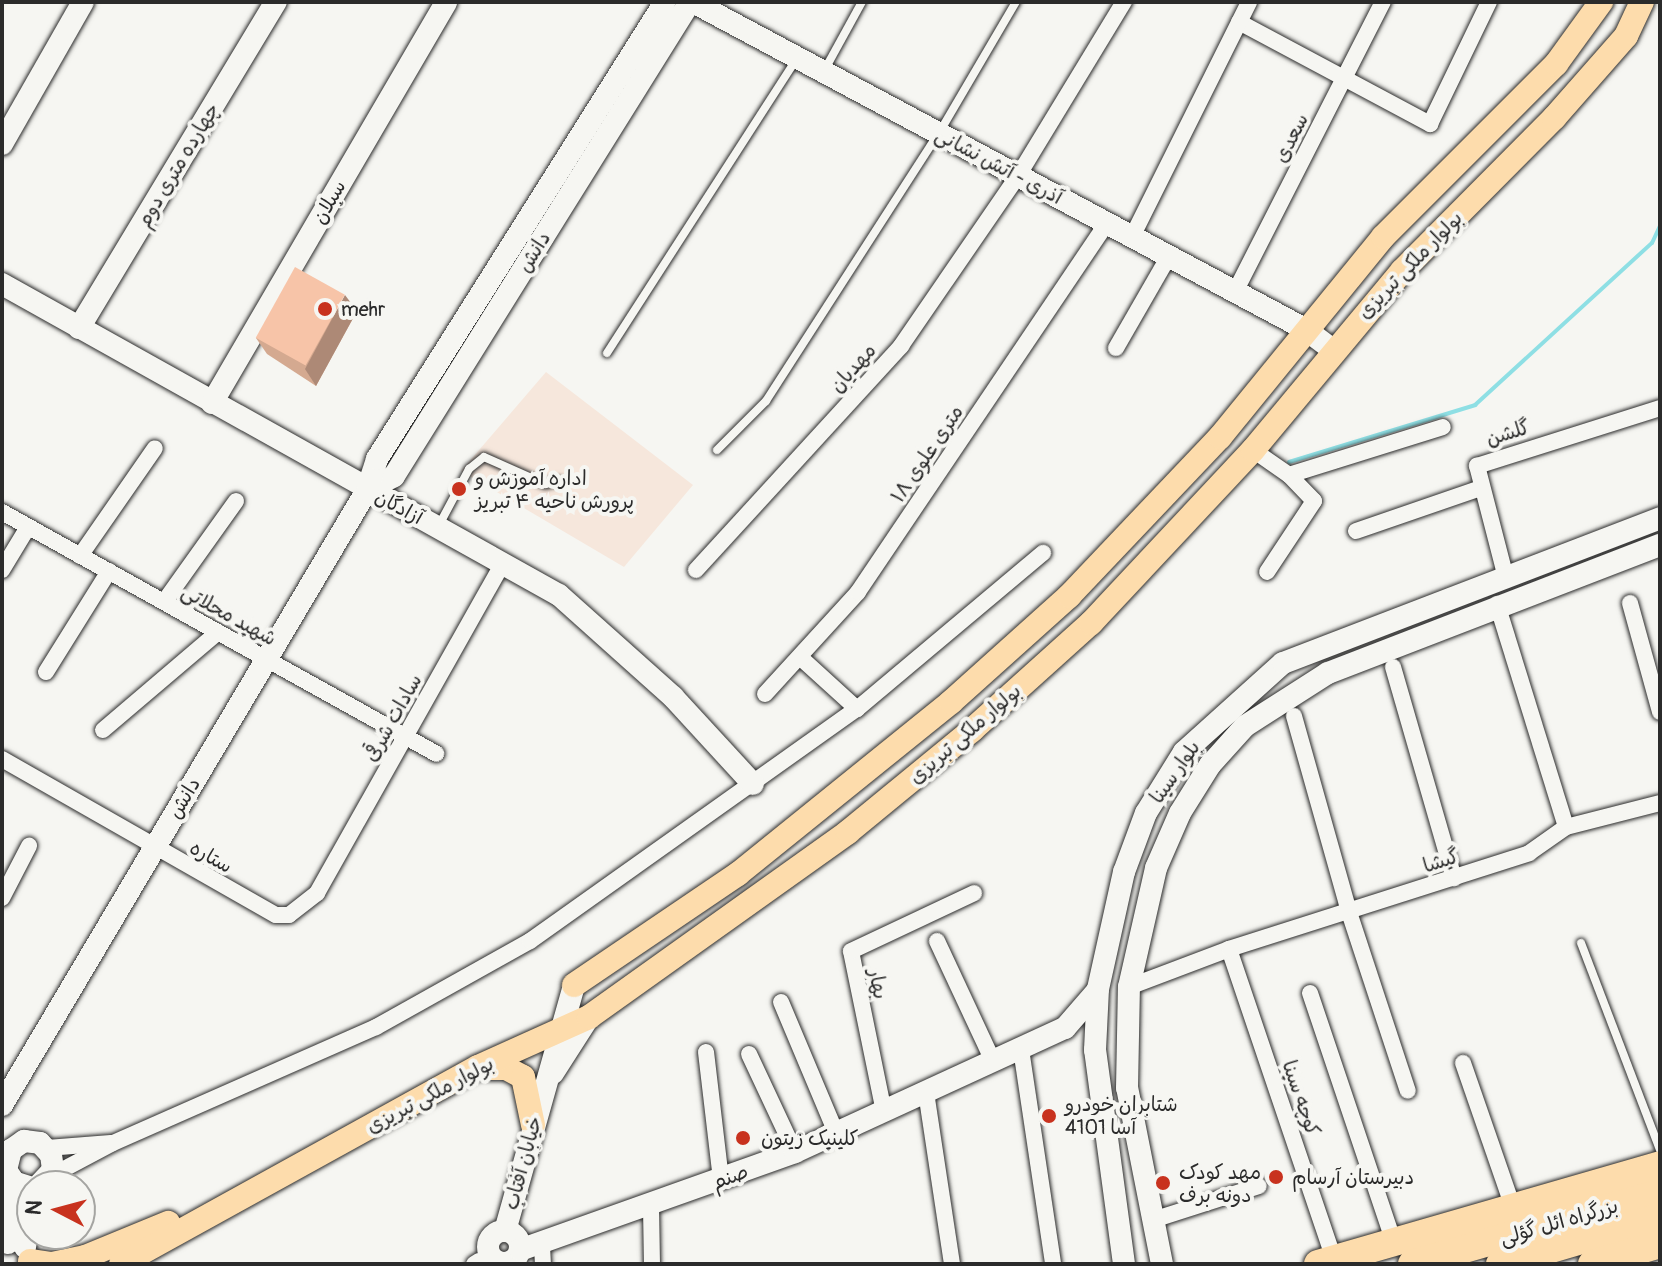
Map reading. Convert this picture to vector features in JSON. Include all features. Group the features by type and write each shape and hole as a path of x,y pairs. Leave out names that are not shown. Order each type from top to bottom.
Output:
{"highway":[{"path":"1326,1262 1660,1165"},
{"name":"بزرگراه ائل گؤلی","path":"1412,1264 1660,1193"},
{"name":"بزرگراه ائل گؤلی","path":"1500,1264 1660,1217"},
{"path":"1592,1264 1660,1244"}],"main road":[{"name":"بولوار ملکی تبریزی","path":"574,985 738,874 1025,636 1220,437 1383,237 1556,64 1601,2"},
{"name":"بولوار ملکی تبریزی","path":"121,1264 478,1067 589,1017 848,832 972,730 1091,623 1253,450 1332,349 1554,118 1626,36 1642,2"},
{"path":"478,1067 506,1068 523,1077 533,1125"},
{"path":"19,1252 52,1264 85,1257 274,1180"}],"street":[{"path":"2,144 83,2"},
{"name":"چهارده متری دوم","path":"79,328 276,2"},
{"name":"سبلان","path":"212,403 446,2"},
{"name":"دانش","path":"2,1105 367,490 377,459 665,2"},
{"name":"دانش","path":"367,490 394,476 692,2"},
{"name":"آذرى - آتش نشانى","path":"692,2 1305,329 1332,349"},
{"name":"مهدیان","path":"696,570 901,346 1018,176 1124,2"},
{"path":"1132,237 1249,2"},
{"name":"سعدی","path":"1235,292 1383,2"},
{"path":"1239,22 1430,124 1489,2"},
{"name":"۱۸ متری علوی","path":"765,694 858,592 1107,223"},
{"path":"1116,348 1169,256"},
{"name":"آزادگان","path":"2,284 559,595 612,638 753,784"},
{"name":"گلشن","path":"1481,488 1476,469 1483,462 1660,408"},
{"path":"1289,475 1443,427"},
{"path":"80,556 155,448"},
{"path":"1253,450 1289,475 1314,501 1267,572"},
{"path":"1356,531 1481,488 1505,574"},
{"path":"164,602 236,501"},
{"name":"شهید محلاتی","path":"2,512 436,754"},
{"name":"بلوار سینا","path":"1124,1264 1096,1056 1098,989 1124,872 1146,813 1184,752 1283,663 1316,647 1505,574 1660,518"},
{"path":"2,570 28,527"},
{"name":"بلوار سینا","path":"1162,1264 1127,1088 1129,987 1156,868 1180,813 1210,765 1245,726 1328,673 1497,604 1660,545"},
{"path":"59,1170 113,1143 376,1027 530,941 857,709 1043,553"},
{"name":"سادات شرقی","path":"317,893 503,563"},
{"path":"46,672 109,571"},
{"path":"1630,603 1660,712"},
{"path":"1497,604 1566,827"},
{"path":"103,730 218,632"},
{"path":"1316,647 1328,673"},
{"path":"801,658 857,709"},
{"path":"1393,667 1454,878"},
{"path":"1294,716 1349,912 1408,1091"},
{"name":"ستاره","path":"2,759 276,915 300,911 317,893"},
{"name":"گیشا","path":"1129,987 1229,949 1529,853 1566,827 1660,803"},
{"path":"2,898 29,846"},
{"name":"بهار","path":"884,1112 851,951 974,893"},
{"path":"937,941 993,1061"},
{"name":"کوچه سینا","path":"1229,949 1326,1262"},
{"path":"541,1096 557,1031 574,985"},
{"path":"1096,1056 1065,1028 1098,989"},
{"path":"1310,993 1394,1242"},
{"path":"781,1002 836,1133"},
{"path":"541,1096 589,1017"},
{"name":"صنم","path":"486,1261 514,1259 520,1250 542,1255 651,1207 795,1152 1065,1028"},
{"path":"1021,1049 1053,1264"},
{"path":"706,1052 721,1180"},
{"path":"749,1054 795,1152"},
{"path":"1463,1063 1513,1207"},
{"path":"926,1092 952,1264"},
{"name":"خیابان آفتاب","path":"505,1231 541,1096"},
{"path":"18,1170 6,1159 9,1139 32,1141 47,1148 113,1143"},
{"path":"45,1170 53,1162 47,1148"},
{"path":"1153,1220 1259,1186"},
{"path":"651,1207 652,1264"},
{"path":"486,1261 492,1237 505,1231 517,1237 520,1250"}],"lane":[{"path":"823,72 862,2"},
{"path":"717,450 766,401 939,133 1016,2"},
{"path":"607,353 797,58"},
{"path":"438,527 469,469 484,457 545,484 559,481"},
{"path":"1581,943 1660,1150"}],"shaded area":[{"path":"546,372 693,485 624,567 461,471"}],"building":[{"path":"295,267 345,295 306,365 256,338"}],"waterway":[{"path":"1289,462 1475,405 1652,243 1660,226"}],"place":[{"name":"mehr","path":"325,309"},
{"name":"اداره آموزش و پرورش ناحیه ۴ تبریز","path":"459,489"},
{"name":"شتابران خودرو 4101 آسا","path":"1049,1116"},
{"name":"کلینیک زیتون","path":"743,1138"},
{"name":"دبیرستان آرسام","path":"1276,1177"},
{"name":"مهد کودک دونه برف","path":"1163,1183"}]}
